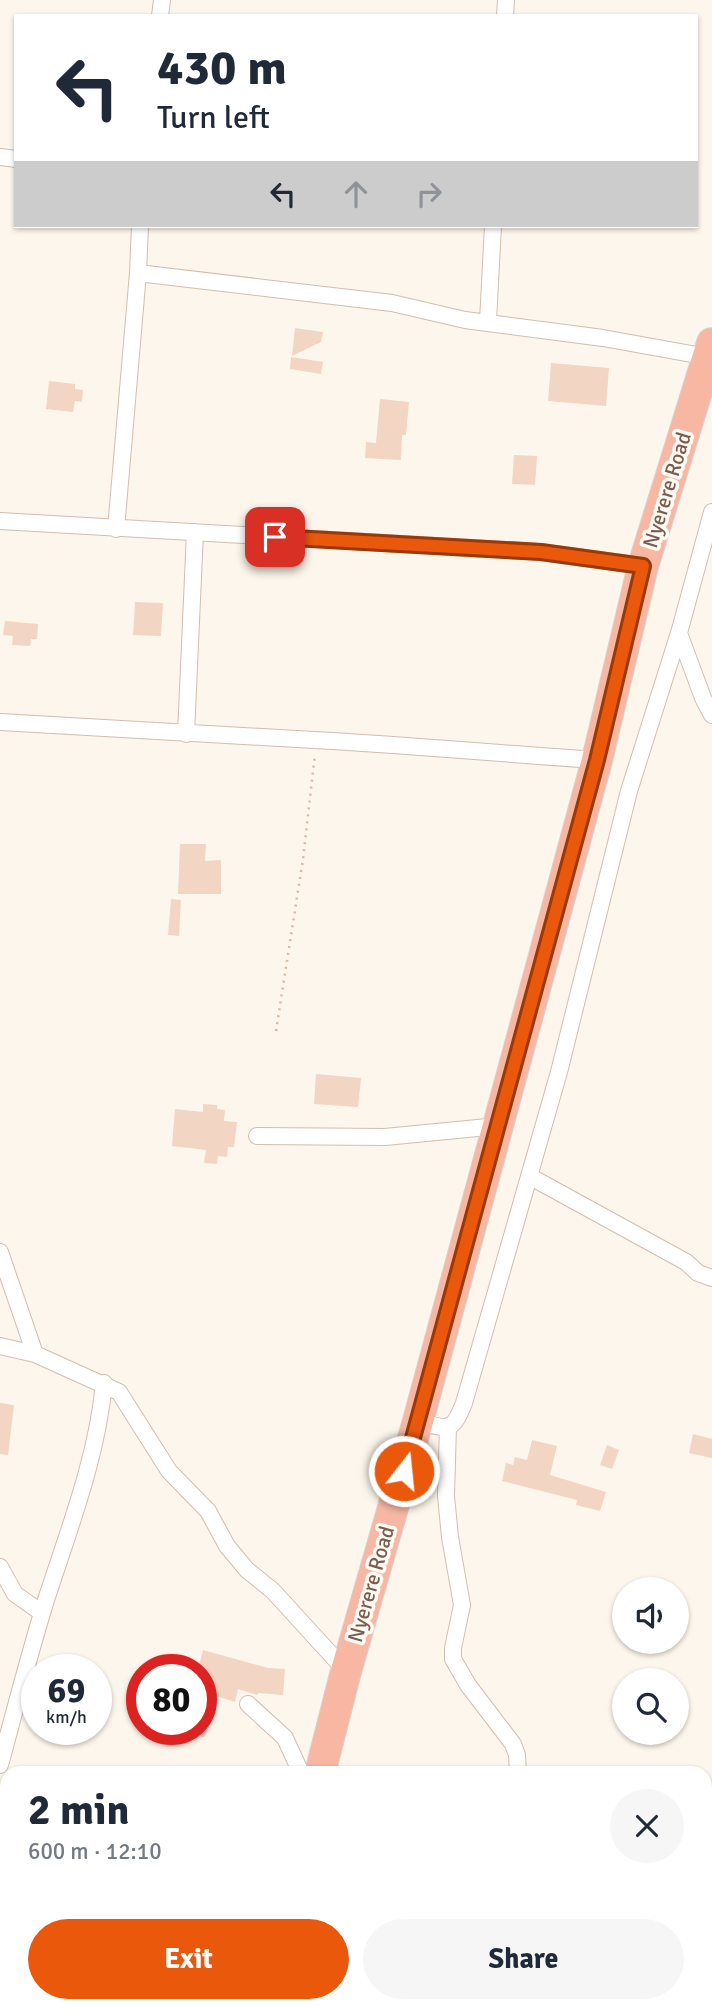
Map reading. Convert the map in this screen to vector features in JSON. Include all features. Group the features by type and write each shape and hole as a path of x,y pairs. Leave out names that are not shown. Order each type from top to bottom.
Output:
{"highway":[{"name":"Nyerere Road","path":"322,1766 597,760 643,566 710,350"}],"street":[{"path":"116,529 140,228"},
{"path":"488,321 493,228"},
{"path":"138,273 392,303 440,315 710,350"},
{"path":"0,521 541,552 643,566"},
{"path":"418,1421 448,1426 456,1424 464,1403 559,1072 629,791 711,521"},
{"path":"186,734 195,532"},
{"path":"679,633 712,715"},
{"path":"0,722 316,740 597,760"},
{"path":"257,1136 385,1137 498,1126"},
{"path":"529,1176 686,1262 698,1273 712,1278"},
{"path":"0,1252 35,1354"},
{"path":"0,1346 35,1354 119,1392 169,1471 208,1511 227,1545 247,1570 272,1591 346,1671"},
{"path":"0,1765 42,1613 85,1478 101,1414 104,1383"},
{"path":"448,1426 446,1496 462,1605 453,1659 468,1685 513,1744 518,1766"},
{"path":"0,1567 15,1594 42,1613"},
{"path":"248,1704 285,1738 298,1766"}],"path":[{"path":"276,1031 303,859 316,740"}],"building":[{"path":"295,328 323,332 321,342 292,356"},
{"path":"291,357 323,362 321,374 290,369"},
{"path":"551,363 609,368 606,406 548,401"},
{"path":"49,381 75,384 75,389 83,390 82,402 75,401 73,412 46,409"},
{"path":"380,399 409,402 406,435 402,435 401,460 365,458 366,442 376,443"},
{"path":"514,455 537,456 535,485 512,484"},
{"path":"135,602 163,603 161,636 133,635"},
{"path":"5,621 38,624 37,639 31,639 30,646 12,645 13,636 3,635"},
{"path":"180,844 206,844 205,861 221,860 221,894 178,894"},
{"path":"171,899 181,900 179,936 168,935"},
{"path":"316,1074 361,1078 358,1107 314,1104"},
{"path":"203,1104 217,1105 217,1109 225,1110 224,1121 237,1122 234,1147 228,1147 227,1157 218,1156 217,1164 204,1163 206,1150 172,1146 175,1109 203,1112"},
{"path":"0,1403 14,1405 8,1455 0,1454"},
{"path":"693,1434 712,1439 712,1458 689,1453"},
{"path":"532,1440 557,1446 550,1475 606,1492 600,1511 576,1505 577,1500 502,1481 506,1463 513,1465 515,1457 527,1460"},
{"path":"607,1445 619,1450 612,1469 600,1465"},
{"path":"203,1650 268,1668 285,1669 283,1695 258,1695 238,1689 235,1702 217,1696 217,1654 202,1654"}],"route":[{"path":"275,537 541,552 643,566 597,760 404,1471"}]}
